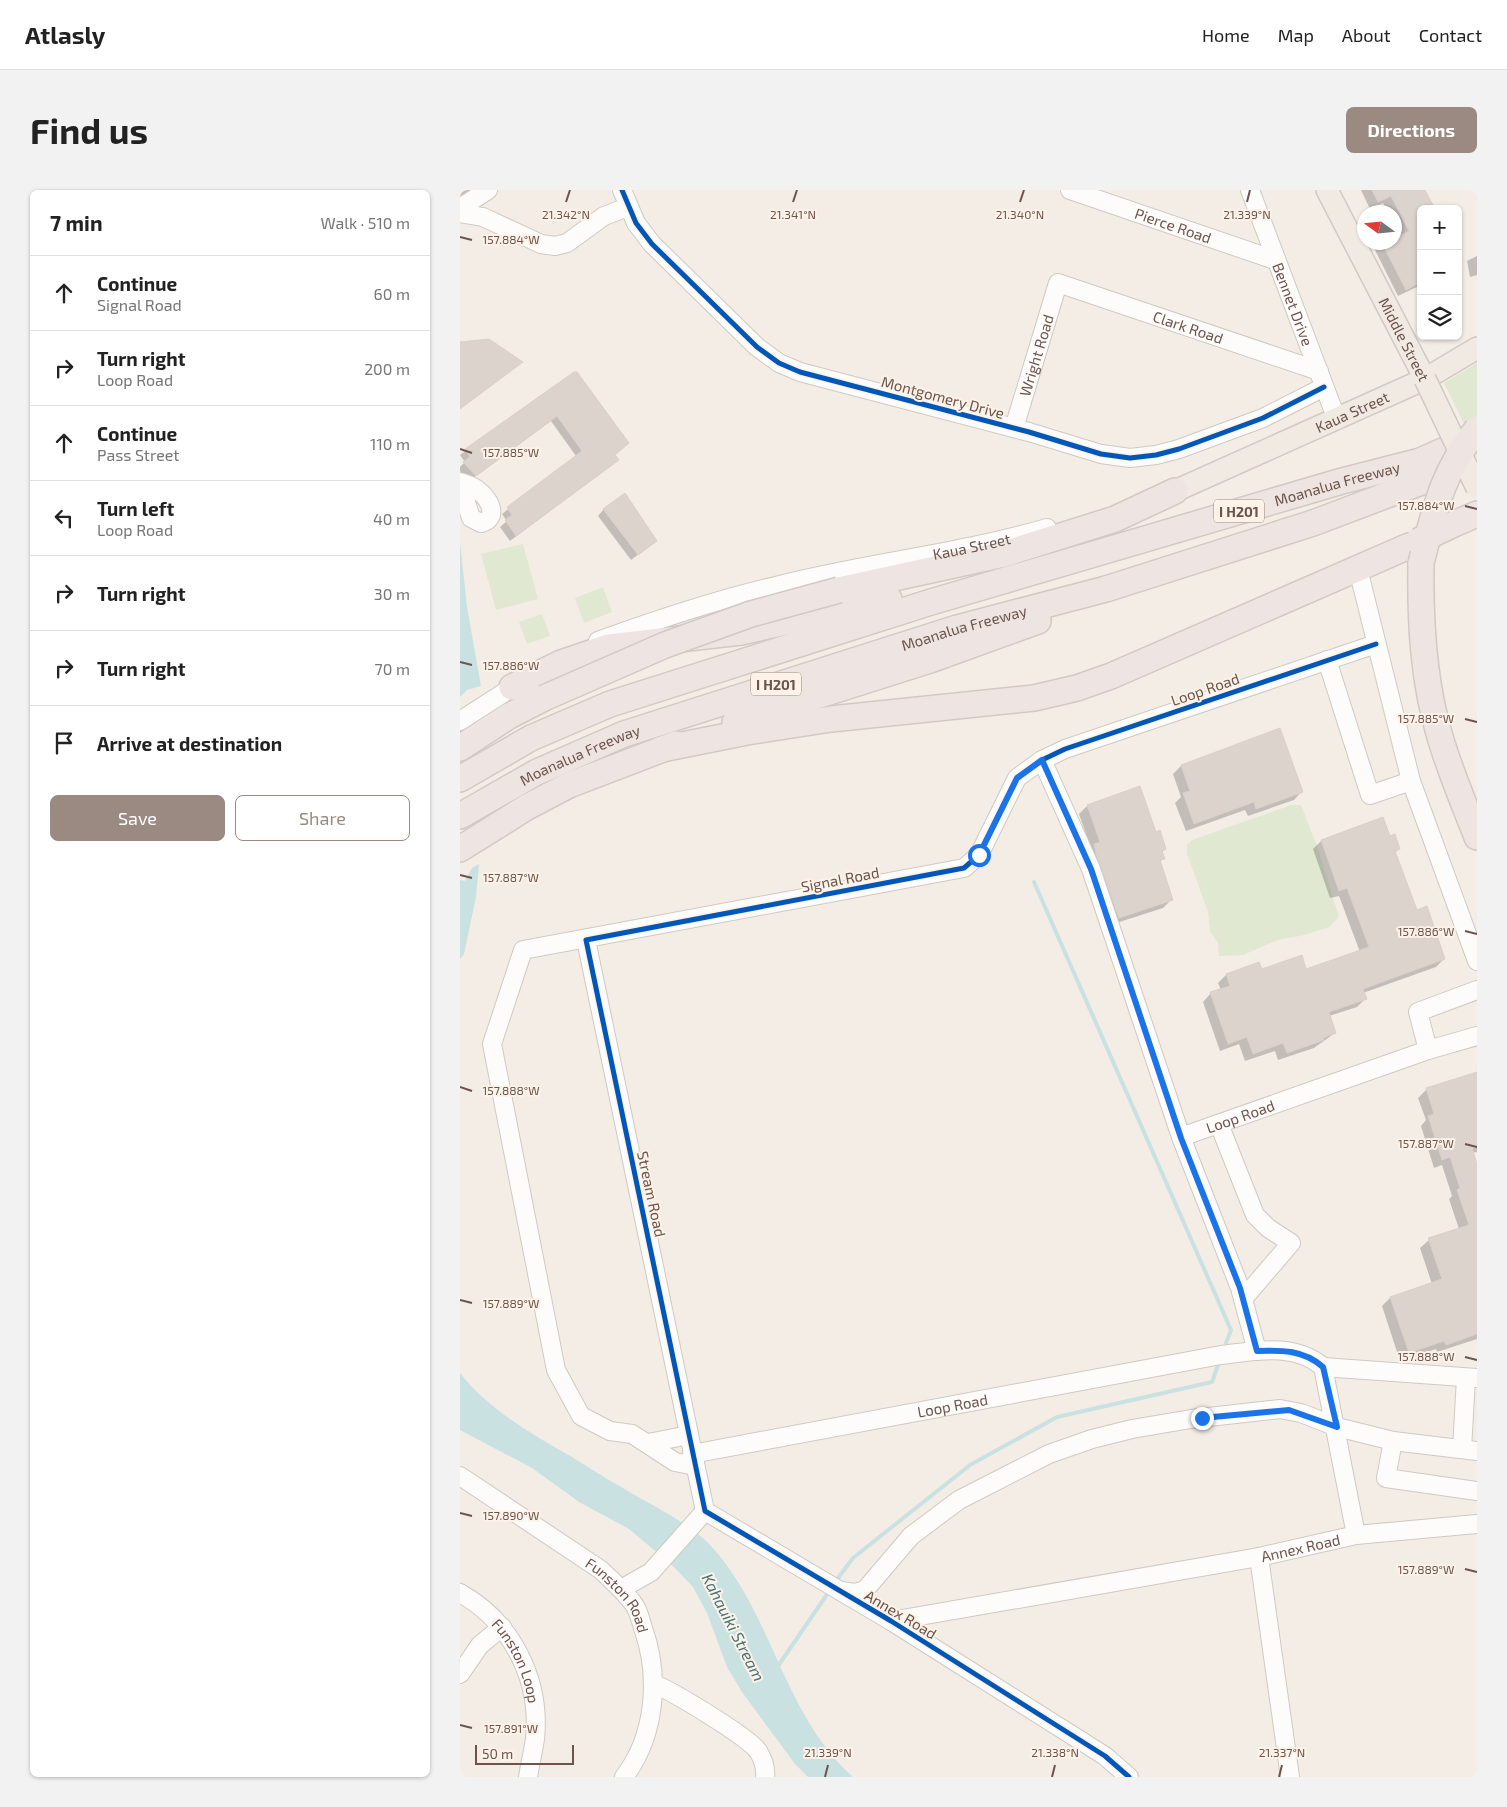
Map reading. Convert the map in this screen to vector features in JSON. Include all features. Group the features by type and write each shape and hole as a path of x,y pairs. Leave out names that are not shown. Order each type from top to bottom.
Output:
{"highway":[{"path":"1477,429 1451,466 1415,554 1425,664 1439,735 1477,837"},
{"name":"Moanalua Freeway","path":"460,779 531,738 610,704 1048,567 1420,461 1477,436"},
{"name":"Moanalua Freeway","path":"460,816 537,772 624,734 957,628 1106,589 1313,523 1477,461"},
{"path":"460,748 509,716 544,698 665,645 751,614 839,590 1031,546 1115,519 1175,491"},
{"path":"662,749 748,732 831,719 1034,698 1077,688 1111,676 1358,568 1415,554 1454,524 1477,514"},
{"path":"512,687 561,663 608,647 741,632 832,613 935,588 1048,567"},
{"path":"460,849 519,812 570,785 747,718 930,660 1028,626 1106,589"}],"main road":[{"name":"Middle Street","path":"1327,190 1425,379 1477,488"},
{"name":"Kaua Street","path":"1175,491 1425,379 1477,348"}],"street":[{"path":"460,208 488,190"},
{"name":"Montgomery Drive","path":"622,190 636,223 652,244 758,347 779,363 800,372 1014,428 1101,454 1115,457 1145,457 1168,452 1263,418 1321,379"},
{"name":"Pierce Road","path":"1070,190 1275,260"},
{"name":"Bennet Drive","path":"1250,190 1337,420"},
{"path":"460,213 483,217 541,244 555,246 567,243 604,216 628,207"},
{"name":"Wright Road","path":"1014,428 1058,283"},
{"name":"Clark Road","path":"1058,283 1321,379"},
{"name":"Kaua Street","path":"460,721 546,664 580,647 713,603 777,585 991,543 1175,491"},
{"path":"1358,568 1411,781 1477,961"},
{"name":"Loop Road","path":"1042,760 1065,749 1376,644"},
{"path":"1327,660 1370,795 1411,781"},
{"path":"1042,760 1091,869 1181,1138 1243,1299 1257,1351"},
{"name":"Signal Road","path":"648,1443 628,1432 610,1432 581,1416 556,1370 492,1044 523,950 586,940 964,868 979,855 1017,778 1042,760"},
{"name":"Stream Road","path":"586,940 694,1460"},
{"path":"1428,1050 1418,1012 1477,990"},
{"name":"Loop Road","path":"1181,1138 1428,1050 1477,1036"},
{"path":"1218,1124 1255,1215 1268,1228 1291,1243 1243,1299"},
{"name":"Loop Road","path":"694,1460 1221,1354 1257,1351 1299,1353 1307,1355 1323,1367 1472,1378"},
{"path":"1323,1367 1337,1427 1356,1535"},
{"path":"840,1591 856,1593 865,1590 911,1536 952,1504 1050,1454 1092,1439 1178,1421 1280,1409 1301,1413 1337,1427 1393,1441 1469,1450 1472,1378"},
{"path":"648,1443 689,1435"},
{"path":"1393,1441 1386,1478 1477,1491"},
{"path":"621,1589 647,1575 699,1517 694,1460 668,1459 648,1443"},
{"name":"Funston Road","path":"460,1476 581,1556 621,1589 636,1608 646,1636 654,1684 651,1710 644,1737 633,1764 624,1777"},
{"name":"Annex Road","path":"699,1517 825,1582 891,1621 1105,1756 1129,1777"},
{"name":"Annex Road","path":"891,1621 1259,1557 1356,1535 1477,1524"},
{"path":"1259,1557 1290,1777"},
{"name":"Funston Loop","path":"460,1593 474,1602 502,1627 518,1652 533,1690 535,1739 528,1777"},
{"path":"460,1674 480,1645 502,1627"},
{"path":"654,1684 681,1698 753,1746 762,1758 765,1777"}],"green space":[{"path":"1477,363 1477,419 1467,430 1444,383"},
{"path":"523,544 538,599 496,610 481,554"},
{"path":"603,587 612,612 584,623 575,598"},
{"path":"542,614 550,636 527,644 519,622"},
{"path":"1291,805 1301,805 1317,846 1339,917 1329,927 1305,935 1278,940 1243,955 1219,956 1218,943 1210,931 1208,912 1187,854 1187,845 1192,840"}],"water":[{"path":"460,542 467,607 481,686 467,690 460,697"},
{"path":"479,864 476,897 464,954 460,959 460,880 465,881 472,868"},
{"name":"Kahauiki Stream","path":"460,1373 484,1398 512,1420 678,1520 697,1533 712,1547 733,1574 750,1603 810,1724 829,1752 853,1777 808,1777 795,1764 742,1692 727,1667 707,1613 693,1587 673,1566 629,1529 579,1502 532,1468 460,1430"}],"building":[{"path":"1372,190 1425,190 1433,205 1417,205 1417,284 1406,290 1386,250 1402,250 1402,235 1409,231 1402,217 1402,205 1396,205 1391,196 1378,202"},
{"path":"489,339 523,362 460,409 460,342"},
{"path":"574,372 577,372 629,443 615,455 619,460 516,536 505,520 512,515 507,507 582,451 557,416 476,476 463,462 470,457 465,449"},
{"path":"625,493 657,541 638,555 603,509"},
{"path":"1280,728 1303,792 1256,809 1254,802 1194,824 1183,793 1190,791 1181,765"},
{"path":"1140,786 1156,832 1160,830 1166,849 1162,851 1165,859 1160,860 1173,900 1119,918 1096,854 1094,844 1100,842 1087,805"},
{"path":"1383,817 1390,836 1395,834 1400,849 1395,851 1417,910 1427,906 1445,959 1363,989 1367,999 1329,1012 1336,1033 1323,1038 1324,1040 1287,1053 1283,1043 1253,1054 1247,1037 1228,1044 1210,992 1230,986 1226,974 1259,962 1262,969 1302,955 1306,969 1369,947 1347,888 1339,891 1321,840"},
{"path":"1477,1072 1477,1147 1472,1148 1477,1164 1477,1334 1446,1345 1444,1341 1409,1353 1390,1297 1442,1279 1428,1238 1469,1225 1457,1190 1460,1188 1450,1157 1442,1160 1428,1116 1434,1114 1426,1088"}],"waterway":[{"path":"1034,882 1231,1330 1226,1343"},
{"path":"835,1582 853,1558 970,1465 1057,1417 1212,1382 1218,1365"},
{"path":"776,1669 830,1590"}],"cycle path":[{"path":"622,190 636,223 652,244 757,347 779,363 800,372 1029,432 1101,454 1130,458 1156,455 1179,449 1263,418 1324,387"},
{"path":"1129,1777 1105,1756 891,1621 705,1511 586,940 964,868 979,855 1017,778 1042,760 1065,749 1376,644"}],"route":[{"path":"979,855 1017,778 1042,760 1091,869 1181,1138 1240,1288 1257,1351 1288,1351 1307,1355 1316,1360 1323,1367 1337,1427 1301,1413 1280,1409 1202,1418"}]}
